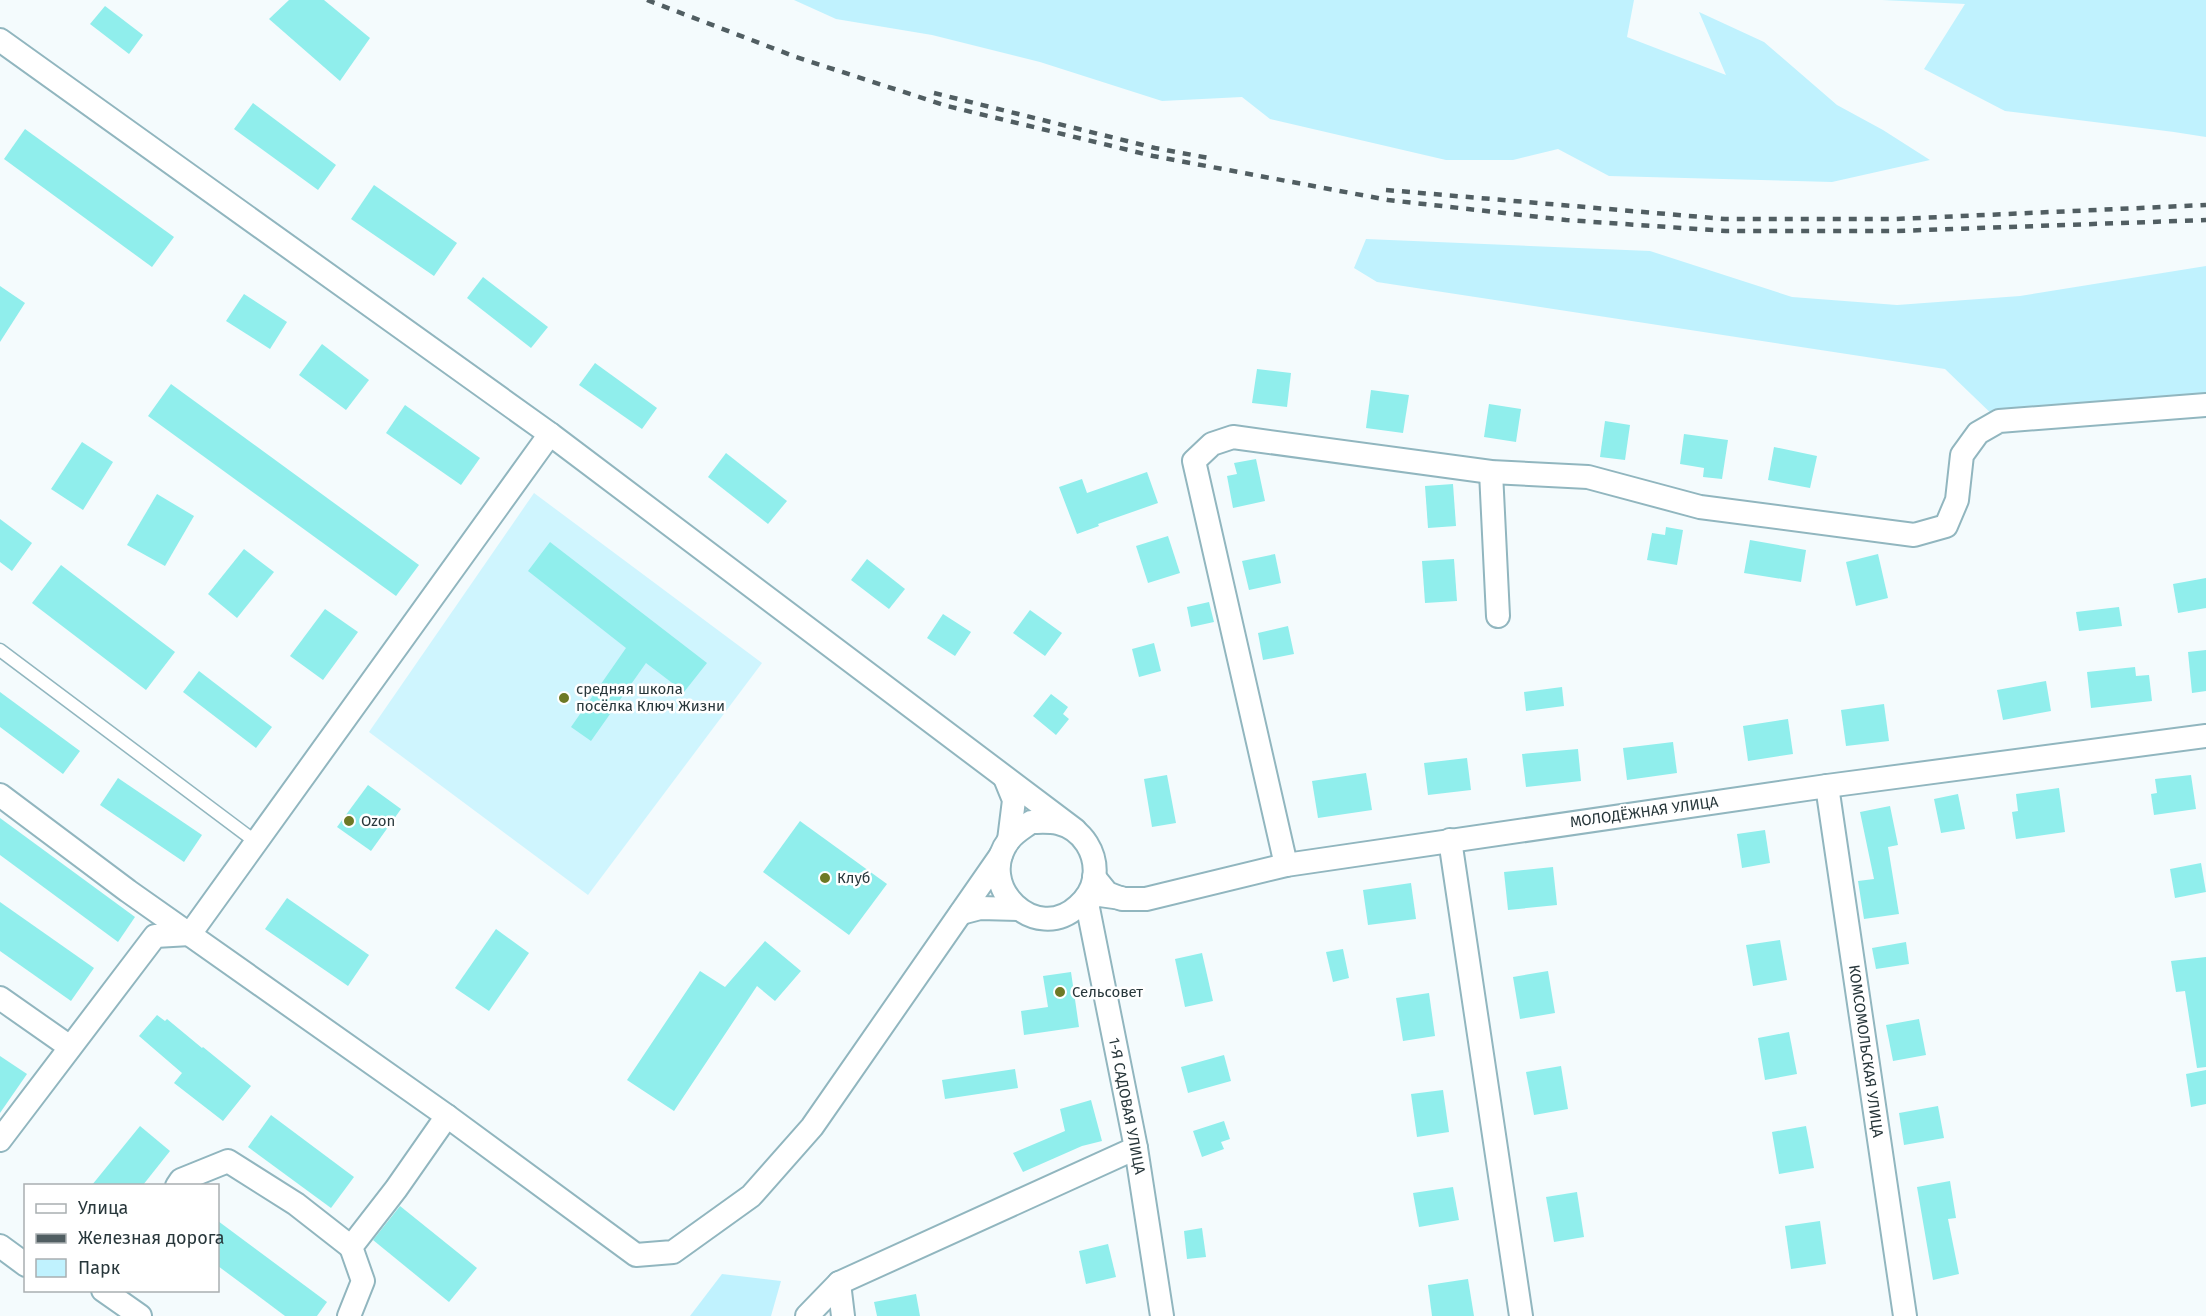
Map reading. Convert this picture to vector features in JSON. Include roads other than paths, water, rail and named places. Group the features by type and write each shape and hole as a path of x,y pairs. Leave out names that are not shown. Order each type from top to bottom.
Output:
{"street":[{"path":"0,40 550,434 1075,830 1092,852 1095,869 1090,887 1072,911 1046,918 1034,917 1019,909 1007,897 1000,882 999,865 1014,800 1005,778"},
{"path":"1286,865 1194,461 1212,444 1233,437 1491,472 1588,477 1700,507 1914,535 1946,526 1957,500 1962,454 1978,433 1999,421 2206,405"},
{"path":"190,934 550,434"},
{"path":"1491,472 1498,616"},
{"name":"МОЛОДЁЖНАЯ УЛИЦА","path":"1090,887 1122,899 1146,898 1286,865 1827,786 2206,736"},
{"name":"КОМСОМОЛЬСКАЯ УЛИЦА","path":"1827,786 1905,1316"},
{"path":"0,795 128,891 447,1116 636,1255 673,1252 751,1196 812,1127 1005,847 1030,822 1059,823 1075,830"},
{"path":"1450,840 1521,1316"},
{"name":"1-Я САДОВАЯ УЛИЦА","path":"1090,887 1136,1148 1162,1316"},
{"path":"961,913 980,908 1019,909"},
{"path":"0,1140 155,936 190,934"},
{"path":"0,998 70,1047"},
{"path":"351,1247 396,1189 447,1116"},
{"path":"807,1316 839,1283 1136,1148"},
{"path":"178,1184 181,1180 228,1161 296,1204 351,1247 363,1281 349,1316"},
{"path":"0,1246 24,1264"},
{"path":"839,1283 843,1316"},
{"path":"106,1292 140,1316"}],"lane":[{"path":"0,650 256,842"}],"railway":[{"path":"647,0 796,57 947,106 1153,156 1388,200 1566,220 1726,231 1896,231 2206,220"},
{"path":"934,93 1155,148 1214,159"},
{"path":"1386,190 1725,219 1896,219 2206,205"}],"place":[{"name":"средняя школа посёлка Ключ Жизни","path":"564,698"},
{"name":"Ozon","path":"349,821"},
{"name":"Клуб","path":"825,878"},
{"name":"Сельсовет","path":"1060,992"}]}
